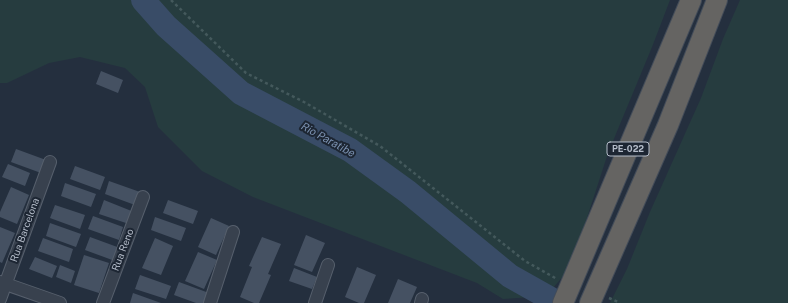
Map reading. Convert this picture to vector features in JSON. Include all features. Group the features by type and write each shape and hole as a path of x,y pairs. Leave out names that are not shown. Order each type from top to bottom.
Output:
{"highway":[{"name":"PE-022","path":"566,296 691,0"},
{"name":"PE-022","path":"590,303 668,125 717,0"}],"street":[{"name":"Rua Barcelona","path":"0,299 3,283 50,162"},
{"name":"Rua Reno","path":"103,303 143,197"},
{"path":"210,303 233,232"},
{"path":"315,303 328,265"},
{"path":"3,283 60,303"}],"path":[{"path":"171,0 246,73 304,102 380,146 525,261 566,296"}],"green space":[{"path":"0,0 670,0 608,153 571,267 546,296 503,299 477,283 253,197 202,171 158,127 145,87 125,68 80,57 49,63 7,83 0,83"},
{"path":"740,0 788,0 788,303 610,303 627,269 650,212 701,98 723,39"}],"building":[{"path":"101,71 123,80 118,93 96,84"},
{"path":"16,149 46,160 41,173 11,162"},
{"path":"8,164 30,173 25,186 2,177"},
{"path":"75,166 105,177 100,190 70,179"},
{"path":"109,181 140,192 135,205 105,194"},
{"path":"65,183 96,194 91,207 61,196"},
{"path":"11,187 29,195 17,224 0,217 0,212"},
{"path":"104,200 134,212 129,224 99,214"},
{"path":"168,200 198,211 193,224 163,213"},
{"path":"55,205 85,215 80,229 50,218"},
{"path":"93,216 123,227 119,240 88,229"},
{"path":"155,217 186,228 181,241 151,230"},
{"path":"211,218 229,226 216,255 198,247"},
{"path":"50,223 81,234 76,247 46,236"},
{"path":"0,227 15,233 2,263 0,262"},
{"path":"306,235 325,243 312,272 294,265"},
{"path":"90,237 120,248 115,261 85,250"},
{"path":"262,237 281,244 268,274 271,275 259,303 254,303 240,297 252,267 249,266"},
{"path":"43,238 73,249 69,262 38,251"},
{"path":"155,238 173,246 161,275 142,268"},
{"path":"198,252 217,260 204,289 185,281"},
{"path":"84,255 109,263 99,293 74,285"},
{"path":"35,257 57,266 52,278 29,269"},
{"path":"60,265 75,271 71,283 56,277"},
{"path":"357,267 376,275 364,303 359,303 345,297"},
{"path":"294,268 317,277 312,289 289,281"},
{"path":"140,275 171,286 166,299 135,289"},
{"path":"398,279 417,287 410,303 388,303"},
{"path":"179,282 209,293 205,303 196,303 174,295"},
{"path":"133,293 161,303 130,303"}],"waterway":[{"name":"Rio Paratibe","path":"143,0 166,26 241,93 350,150 408,192 510,276 558,303"}]}
